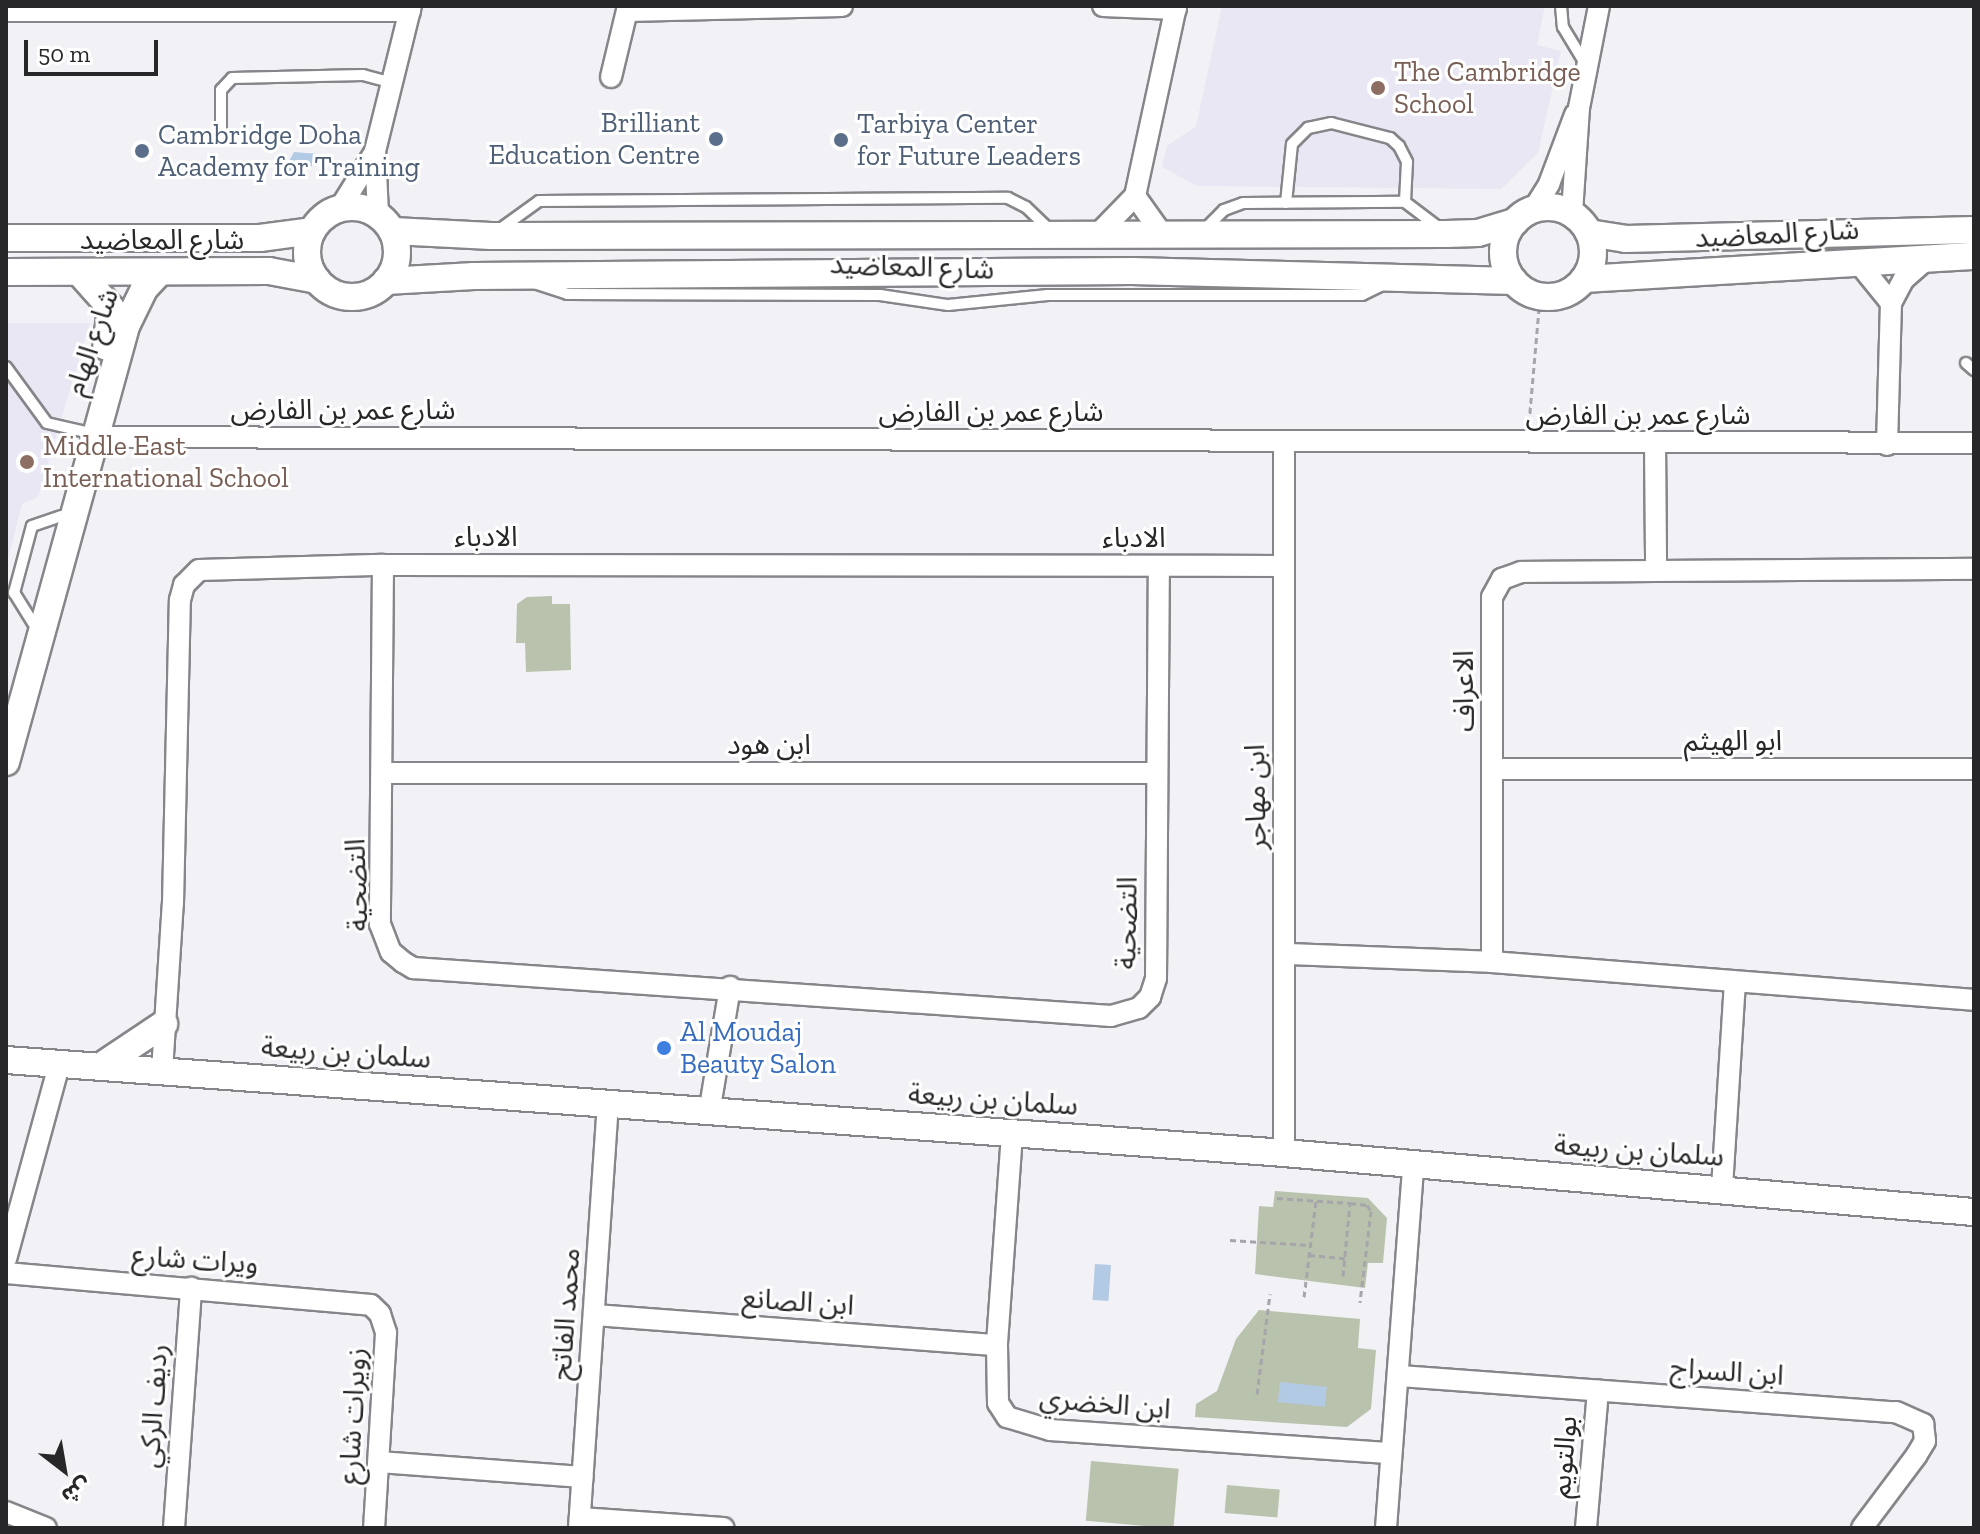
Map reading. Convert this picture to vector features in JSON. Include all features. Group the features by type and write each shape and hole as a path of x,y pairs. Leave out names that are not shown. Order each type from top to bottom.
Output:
{"street":[{"path":"611,77 628,8 839,6"},
{"path":"1097,235 1135,196 1176,8 1103,6"},
{"path":"1572,213 1579,108 1599,6"},
{"path":"6,11 411,9 375,151 340,208 312,231 309,265 317,280 344,296 374,291 386,281 397,257 385,222 375,151"},
{"path":"1524,216 1552,207 1572,213 1589,233 1593,257 1584,279 1560,295 1540,296 1514,281 1503,251 1524,216 1549,184 1579,108"},
{"path":"1135,196 1162,234"},
{"path":"340,208 359,207 385,222"},
{"name":"شارع المعاضيد","path":"385,222 491,236 1446,234 1478,233 1524,216"},
{"name":"شارع المعاضيد","path":"1589,233 1626,239 1974,230"},
{"name":"شارع المعاضيد","path":"6,238 260,238 312,231"},
{"name":"شارع المعاضيد","path":"1584,279 1974,256"},
{"path":"1887,445 1891,303 1904,279 1927,259"},
{"path":"1857,261 1891,303"},
{"name":"شارع المعاضيد","path":"6,272 269,271 317,280"},
{"name":"شارع المعاضيد","path":"386,281 519,276 1117,271 1396,275 1514,281"},
{"name":"شارع الهام","path":"6,762 89,434 113,322 104,294 79,272"},
{"name":"شارع الهام","path":"6,723 61,516 132,308 160,272"},
{"name":"شارع عمر بن الفارض","path":"89,434 1887,445 1974,443"},
{"name":"ابن مهاجر","path":"1284,441 1284,1153"},
{"path":"1655,442 1656,569"},
{"name":"الادباء","path":"162,1071 184,585 207,568 383,565 1282,566"},
{"name":"التضحية","path":"383,565 380,924 391,952 413,968 730,987 1111,1016 1139,1008 1150,997 1156,978 1155,773 1159,566"},
{"name":"الاعراف","path":"1492,962 1492,597 1497,584 1521,572 1974,569"},
{"name":"ابو الهيثم","path":"1492,769 1974,769"},
{"name":"ابن هود","path":"383,773 1155,773"},
{"path":"1286,954 1492,962 1974,1000"},
{"path":"1722,1188 1735,982"},
{"path":"709,1113 730,987"},
{"path":"99,1067 121,1057 164,1024"},
{"name":"سلمان بن ربيعة","path":"6,1060 1284,1153 1413,1166 1722,1188 1974,1212"},
{"path":"6,1259 59,1065"},
{"name":"محمد الفاتح","path":"580,1523 608,1105"},
{"name":"ابن الخضري","path":"1012,1134 997,1345 998,1403 1007,1417 1023,1425 1391,1453"},
{"path":"1386,1528 1400,1376 1413,1166"},
{"name":"ويرات شارع","path":"6,1273 359,1300 377,1310"},
{"name":"رديف الركي","path":"174,1528 191,1288"},
{"name":"زويرات شارع","path":"374,1528 386,1333 377,1310"},
{"name":"ابن الصانع","path":"595,1315 997,1345"},
{"name":"ابن السراج","path":"1400,1376 1896,1412 1923,1424 1925,1441 1862,1528"},
{"name":"بوالتويم","path":"1586,1528 1598,1391"},
{"path":"379,1462 582,1477"},
{"path":"6,1512 46,1528"},
{"path":"580,1523 724,1528"}],"lane":[{"path":"1561,6 1563,27 1587,66"},
{"path":"221,135 221,90 232,78 363,75 392,83"},
{"path":"1286,203 1292,144 1308,128 1331,123 1390,138 1399,146 1407,162 1405,202"},
{"path":"491,236 518,211 539,201 992,198 1026,207 1055,235"},
{"path":"1200,234 1224,210 1243,203 1405,202 1423,211 1446,234"},
{"path":"6,367 47,423 89,434"}],"path":[{"path":"1527,443 1540,296"},
{"path":"1277,1198 1367,1205 1371,1211 1360,1302"},
{"path":"1304,1297 1316,1201"},
{"path":"1343,1276 1350,1203"},
{"path":"1230,1240 1310,1245"},
{"path":"1309,1255 1345,1258"},
{"path":"1257,1394 1270,1294"}],"shaded area":[{"name":"The Cambridge School","path":"1222,6 1545,6 1537,45 1561,51 1538,153 1501,189 1197,186 1162,167 1167,146 1196,126"},
{"name":"Middle East International School","path":"6,323 90,323 38,497 22,504 6,567"}],"green space":[{"path":"552,596 552,604 570,604 571,670 526,672 525,643 516,643 517,604 527,597"},
{"path":"1275,1191 1368,1198 1387,1218 1383,1263 1368,1263 1365,1288 1255,1274 1259,1206 1273,1207"},
{"path":"1259,1310 1360,1319 1358,1348 1376,1350 1371,1409 1347,1427 1195,1417 1196,1404 1217,1391 1236,1339"},
{"path":"1091,1461 1179,1469 1173,1528 1086,1521"},
{"path":"1227,1485 1280,1490 1277,1518 1225,1513"}],"water":[{"path":"294,152 319,154 323,160 290,178 285,169"},
{"path":"1095,1264 1111,1265 1108,1301 1092,1300"},
{"path":"1280,1382 1327,1387 1325,1407 1278,1402"}],"place":[{"name":"The Cambridge School","path":"1378,88"},
{"name":"Brilliant Education Centre","path":"716,139"},
{"name":"Tarbiya Center for Future Leaders","path":"841,140"},
{"name":"Cambridge Doha Academy for Training","path":"142,151"},
{"name":"Middle East International School","path":"27,462"},
{"name":"Al Moudaj Beauty Salon","path":"664,1048"}]}
